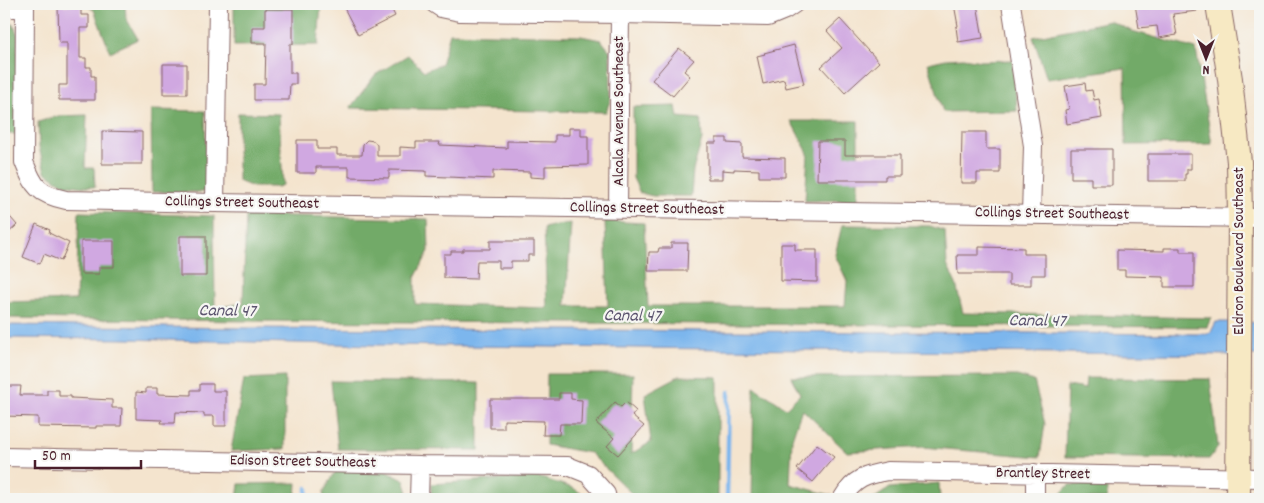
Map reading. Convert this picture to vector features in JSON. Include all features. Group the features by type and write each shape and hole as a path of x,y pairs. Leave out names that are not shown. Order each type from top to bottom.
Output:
{"street":[{"path":"215,203 218,4"},
{"path":"435,4 441,8 460,12 768,17 794,4"},
{"path":"1011,4 1033,146 1031,214"},
{"name":"Eldron Boulevard Southeast","path":"1218,4 1230,79 1239,162 1250,217 1239,312 1238,370 1245,485"},
{"path":"4,8 25,6"},
{"name":"Collings Street Southeast","path":"25,6 24,162 36,187 50,196 66,200 1250,217"},
{"name":"Alcala Avenue Southeast","path":"618,208 620,14"},
{"name":"Edison Street Southeast","path":"4,456 420,465 568,466 588,474 597,482 606,494 607,499"},
{"path":"419,499 420,465"},
{"name":"Brantley Street","path":"847,492 869,475 888,471 1035,473 1245,485"},
{"path":"1035,473 1035,499"}],"green space":[{"path":"86,4 125,4 126,18 138,39 110,52 94,10"},
{"path":"234,4 321,4 318,45 234,46"},
{"path":"4,21 13,24 18,35 16,134 4,134"},
{"path":"1110,21 1132,31 1196,49 1212,144 1126,145 1125,68 1047,79 1033,37"},
{"path":"450,33 581,36 601,40 610,51 611,98 606,112 350,108 375,75 408,55 424,71 441,64"},
{"path":"963,58 981,61 1013,60 1017,111 943,112 928,63"},
{"path":"676,106 678,117 701,119 702,140 693,170 691,196 653,196 640,193 633,178 633,107"},
{"path":"151,110 205,111 207,192 152,192"},
{"path":"238,113 279,114 283,185 277,187 253,187 238,181"},
{"path":"87,115 85,168 94,168 95,187 63,184 45,172 39,147 38,122 58,116"},
{"path":"791,121 858,121 858,200 805,201 808,153"},
{"path":"79,212 214,216 215,308 243,303 246,215 428,219 429,251 415,278 415,304 547,308 544,228 571,223 566,306 608,306 605,221 644,223 648,306 845,306 847,281 835,255 842,225 930,226 945,231 947,265 956,284 963,313 1211,318 1207,327 4,318 4,302 76,300"},
{"path":"547,374 633,374 631,454 651,442 645,394 679,376 718,377 718,499 637,499 590,453 546,445"},
{"path":"1017,376 1034,381 1045,424 1040,457 923,447 847,452 802,409 792,439 790,484 834,496 833,499 752,499 754,387 786,408 800,394 791,377"},
{"path":"285,377 285,449 231,451 244,379"},
{"path":"1086,378 1210,379 1218,447 1209,459 1065,457 1067,386 1085,389"},
{"path":"331,381 479,383 479,450 338,449"},
{"path":"383,470 404,480 410,499 323,499 324,491 336,471"},
{"path":"538,477 573,488 590,499 432,499 431,484"},
{"path":"297,483 296,499 237,499 239,484"},
{"path":"939,483 940,499 873,499 890,488"},
{"path":"1107,484 1107,499 1056,499 1069,485"}],"water":[{"path":"1216,322 1232,322 1231,355 376,345 4,338 4,325 1207,334 1211,332"},
{"path":"1246,322 1260,323 1260,355 1246,355"}],"building":[{"path":"342,4 389,4 395,16 358,35"},
{"path":"954,4 977,4 983,38 958,42 956,27 958,26"},
{"path":"1135,4 1196,4 1197,11 1173,14 1177,35 1159,38 1157,26 1139,28"},
{"path":"81,5 81,15 89,15 89,28 80,28 80,58 86,58 86,67 91,67 91,76 95,76 95,100 59,100 59,85 67,85 67,43 59,43 58,6"},
{"path":"265,9 293,9 293,44 290,44 290,73 296,73 296,84 290,84 289,100 254,100 254,84 265,84 266,43 252,43 252,27 265,27"},
{"path":"840,19 879,62 845,93 821,67 842,48 827,31"},
{"path":"794,45 804,84 786,88 784,79 763,84 757,56"},
{"path":"679,48 694,60 684,71 690,76 673,96 652,80"},
{"path":"163,64 187,64 187,94 163,94"},
{"path":"1085,83 1086,91 1092,90 1094,100 1099,99 1102,118 1067,124 1065,110 1069,109 1065,86"},
{"path":"569,128 581,128 581,136 588,136 588,165 545,166 545,178 530,177 530,172 493,171 493,179 426,176 426,171 389,170 389,178 349,177 349,167 316,167 316,173 297,173 297,140 317,140 317,149 337,149 337,155 362,155 363,144 367,140 374,141 377,145 377,156 400,156 400,147 416,148 416,142 440,142 439,145 507,148 507,141 555,142 555,135 569,135"},
{"path":"102,131 142,132 142,164 102,164"},
{"path":"962,132 986,132 986,149 1000,149 1000,173 977,173 977,183 961,183"},
{"path":"716,138 727,138 727,143 742,144 742,157 785,158 785,177 759,177 759,170 734,169 734,171 722,170 722,179 708,179 708,143 716,143"},
{"path":"818,141 845,141 845,155 900,155 900,176 885,176 885,180 817,180"},
{"path":"1071,149 1112,149 1112,185 1091,185 1091,178 1071,178"},
{"path":"1148,154 1191,154 1191,169 1187,169 1185,181 1148,181"},
{"path":"4,210 17,225 4,237"},
{"path":"36,224 50,230 49,233 69,243 61,261 44,254 40,264 23,257"},
{"path":"180,236 206,236 206,276 180,276"},
{"path":"81,241 114,241 114,267 99,267 99,274 81,274"},
{"path":"490,241 534,241 534,255 528,255 528,261 511,261 511,268 499,268 499,261 477,261 476,279 444,278 444,254 451,254 451,251 463,251 463,249 490,249"},
{"path":"671,243 688,243 687,271 648,271 649,252 658,252 659,248 671,248"},
{"path":"781,244 795,244 795,250 817,250 817,282 781,281"},
{"path":"979,247 1024,248 1024,254 1045,254 1045,275 1031,275 1031,285 1009,285 1009,274 958,274 957,255 979,255"},
{"path":"1164,248 1180,248 1180,252 1194,252 1194,287 1164,287 1164,277 1125,276 1125,270 1117,270 1117,250 1164,251"},
{"path":"200,384 213,384 213,391 226,391 226,426 214,426 214,416 204,416 204,413 176,412 175,423 161,423 162,420 136,419 136,392 146,393 146,388 157,388 157,394 191,395 191,390 200,390"},
{"path":"4,386 21,386 20,395 47,395 47,390 59,390 59,396 112,400 112,408 122,408 121,426 96,426 96,428 38,427 38,417 4,416"},
{"path":"559,393 571,393 571,399 582,400 581,424 560,424 559,435 543,435 544,421 504,420 504,428 490,428 490,399 559,399"},
{"path":"615,402 621,407 626,402 636,411 632,416 644,426 618,455 607,446 614,438 596,423"},
{"path":"817,444 834,457 813,482 797,469"}],"waterway":[{"path":"727,499 729,392"},
{"path":"307,488 307,499"}],"water label":[{"name":"Canal 47","path":"227,312"},
{"name":"Canal 47","path":"632,317"},
{"name":"Canal 47","path":"1037,322"}]}
